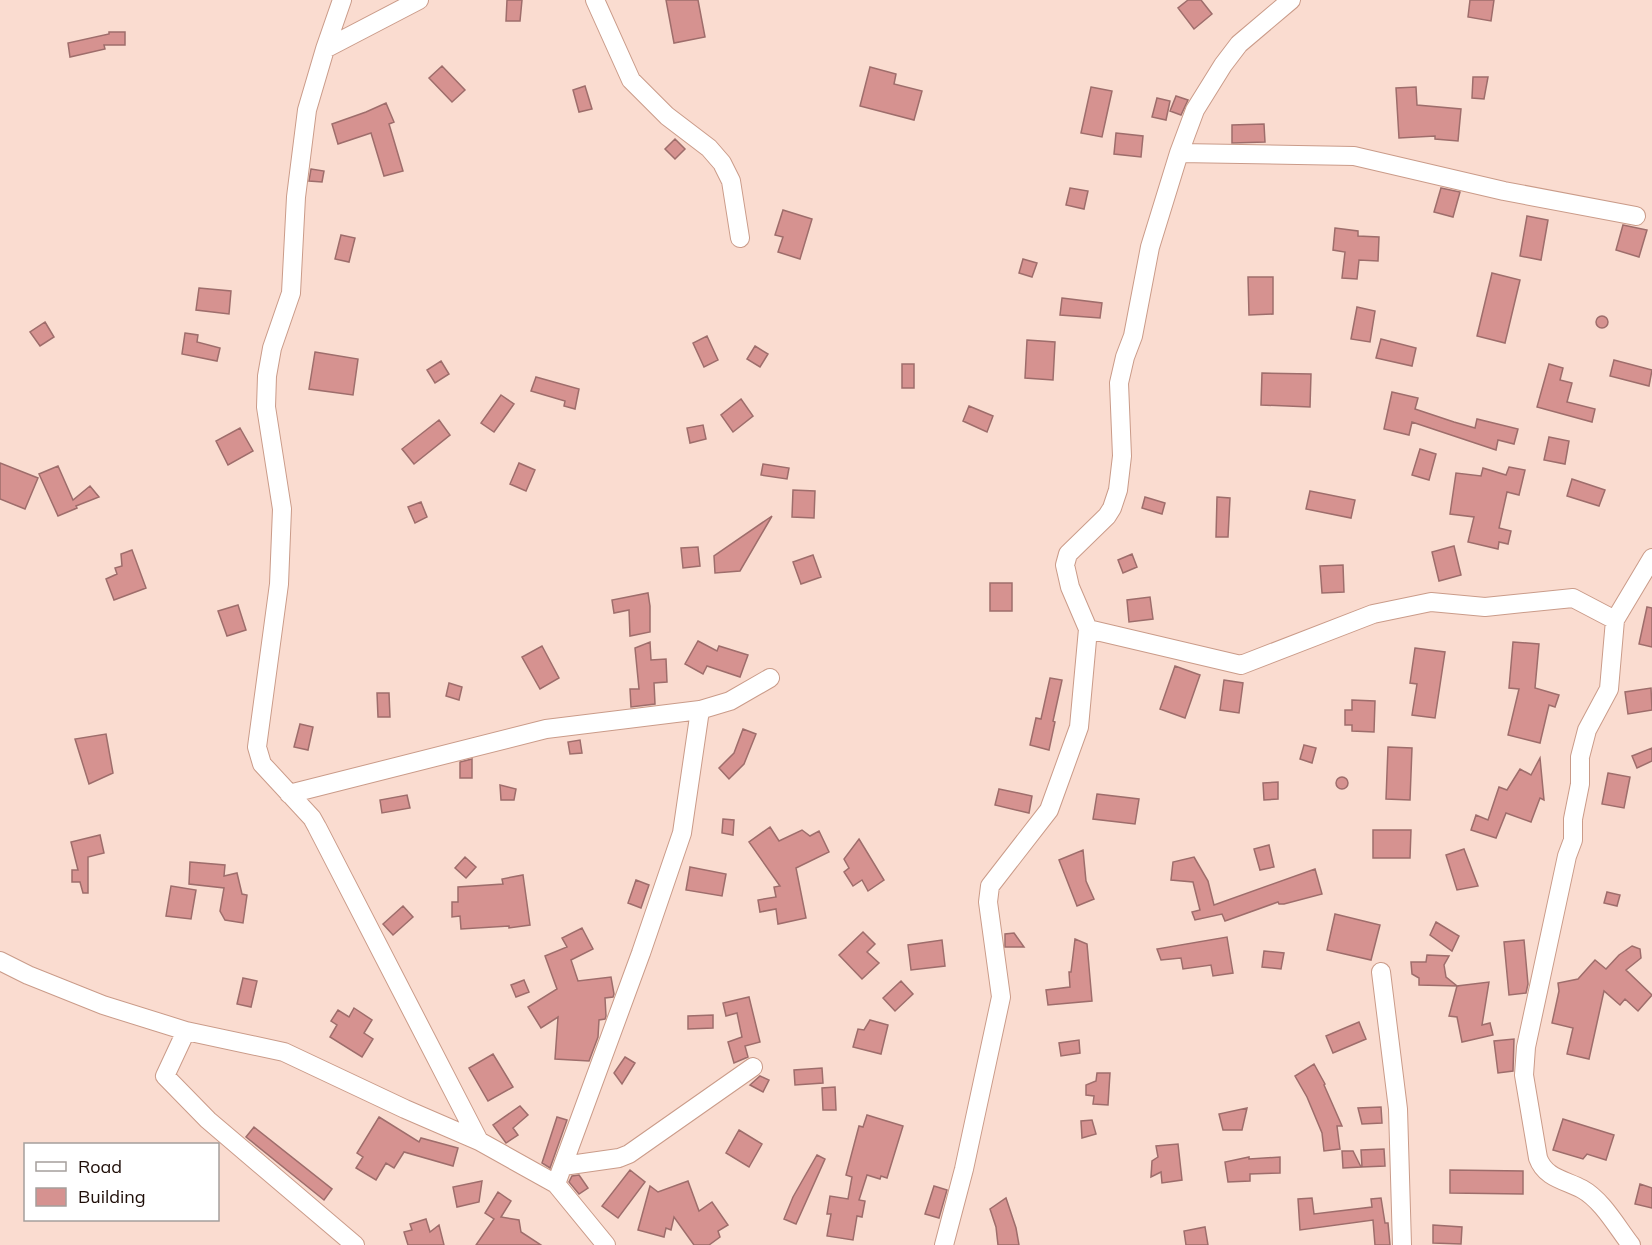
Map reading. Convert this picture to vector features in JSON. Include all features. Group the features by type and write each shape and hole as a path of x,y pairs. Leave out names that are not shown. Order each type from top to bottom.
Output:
{"street":[{"path":"342,0 307,110 296,197 291,293 272,348 267,376 266,407 282,510 279,584 257,747 262,764 312,818 479,1141"},
{"path":"325,49 419,0"},
{"path":"595,0 631,80 667,116 709,148 722,164 731,181 740,238"},
{"path":"944,1245 964,1169 1001,997 988,902 990,886 1049,810 1079,727 1088,628 1070,587 1065,565 1068,554 1107,516 1118,490 1122,456 1119,383 1133,336 1150,247 1195,110 1239,44 1291,0"},
{"path":"1179,153 1354,156 1504,191 1636,216"},
{"path":"1631,1245 1594,1198 1552,1176 1541,1167 1524,1075 1526,1047 1567,856 1573,840 1573,819 1580,784 1580,757 1587,730 1609,689 1616,620 1652,558"},
{"path":"1088,628 1241,665 1373,614 1431,602 1485,607 1573,598 1616,620"},
{"path":"289,794 546,729 700,710 730,701 770,678"},
{"path":"556,1184 682,833 700,710"},
{"path":"0,961 28,975 103,1005 186,1031 285,1052 479,1141 556,1184 606,1245"},
{"path":"1381,972 1398,1109 1402,1245"},
{"path":"186,1031 165,1076 172,1085 208,1120 355,1245"},
{"path":"563,1166 619,1158 629,1154 753,1067"}],"building":[{"path":"507,0 522,0 520,21 506,21"},
{"path":"666,0 698,0 705,37 674,43"},
{"path":"1188,0 1201,0 1212,14 1194,29 1178,8"},
{"path":"1470,0 1494,0 1491,21 1468,17"},
{"path":"109,32 125,32 125,45 104,45 105,49 70,57 68,43 109,34"},
{"path":"442,66 465,90 452,102 429,78"},
{"path":"870,67 896,74 894,84 922,91 914,120 860,106"},
{"path":"1473,77 1488,77 1484,99 1472,98"},
{"path":"585,86 592,109 579,112 573,90"},
{"path":"1091,87 1112,91 1102,137 1081,133"},
{"path":"1416,87 1417,105 1461,109 1458,141 1435,139 1435,136 1399,138 1396,88"},
{"path":"1176,96 1188,100 1181,115 1170,111"},
{"path":"1157,98 1170,101 1166,120 1152,117"},
{"path":"386,103 394,122 389,124 403,171 384,176 371,133 338,144 332,124"},
{"path":"1264,124 1265,142 1232,143 1232,125"},
{"path":"1116,133 1143,136 1141,157 1114,154"},
{"path":"675,139 685,149 675,159 665,149"},
{"path":"311,169 324,171 322,182 309,181"},
{"path":"1070,188 1088,191 1084,209 1066,205"},
{"path":"1441,188 1460,192 1453,217 1434,212"},
{"path":"783,210 812,219 800,259 778,252 783,237 775,235"},
{"path":"1527,216 1548,220 1541,260 1520,256"},
{"path":"1623,225 1647,230 1639,257 1616,250"},
{"path":"1335,228 1358,231 1358,236 1379,237 1378,261 1359,260 1357,279 1342,278 1345,252 1333,250"},
{"path":"341,235 355,238 349,262 335,259"},
{"path":"1023,259 1037,263 1032,277 1019,273"},
{"path":"1492,273 1520,280 1505,343 1477,336"},
{"path":"1248,277 1273,277 1273,314 1249,315"},
{"path":"199,288 231,291 229,314 196,310"},
{"path":"1062,298 1102,303 1100,318 1060,315"},
{"path":"1357,307 1375,311 1370,342 1351,339"},
{"path":"1604,316 1608,322 1604,328 1600,328 1596,320"},
{"path":"45,322 54,337 40,346 30,332"},
{"path":"185,333 198,335 197,342 220,348 217,361 182,354"},
{"path":"707,336 718,360 704,367 693,343"},
{"path":"1381,339 1416,348 1412,366 1376,358"},
{"path":"1027,340 1055,342 1053,380 1025,378"},
{"path":"755,346 768,354 760,367 747,359"},
{"path":"315,352 358,359 353,395 309,389"},
{"path":"1614,360 1652,370 1649,386 1610,376"},
{"path":"441,361 449,374 435,383 427,370"},
{"path":"902,364 914,364 914,388 902,388"},
{"path":"1549,364 1563,368 1560,380 1572,383 1567,402 1595,409 1592,422 1537,407"},
{"path":"1262,373 1311,374 1310,407 1261,405"},
{"path":"536,377 579,389 575,409 564,406 565,401 531,391"},
{"path":"1392,392 1418,398 1415,409 1454,422 1475,428 1477,419 1518,429 1514,444 1498,440 1496,450 1412,422 1409,435 1384,429"},
{"path":"501,395 514,404 494,432 481,423"},
{"path":"741,399 753,416 733,432 721,415"},
{"path":"969,406 993,416 987,432 963,421"},
{"path":"439,420 450,435 414,464 402,449"},
{"path":"703,425 706,439 690,443 687,428"},
{"path":"240,428 253,451 228,465 216,441"},
{"path":"1549,437 1569,441 1565,464 1544,460"},
{"path":"1420,449 1436,454 1429,480 1412,475"},
{"path":"0,463 38,478 25,509 0,499"},
{"path":"519,463 535,470 526,491 510,484"},
{"path":"763,464 789,468 787,479 761,475"},
{"path":"58,466 73,500 90,486 99,497 58,516 39,474"},
{"path":"1509,467 1525,470 1519,495 1507,492 1499,528 1511,531 1508,544 1499,542 1498,549 1468,542 1474,517 1450,514 1456,473 1481,476 1483,468 1506,475"},
{"path":"1572,479 1605,490 1599,506 1567,496"},
{"path":"793,490 815,491 814,518 792,517"},
{"path":"1310,491 1355,500 1351,518 1306,509"},
{"path":"1145,497 1165,503 1162,514 1142,508"},
{"path":"1217,497 1230,498 1228,537 1216,537"},
{"path":"421,502 427,517 415,523 408,507"},
{"path":"772,516 740,571 715,573 714,556"},
{"path":"1454,546 1461,575 1439,581 1432,552"},
{"path":"698,547 700,566 683,568 681,548"},
{"path":"132,550 146,588 114,600 106,579 117,574 115,568 122,566 121,554"},
{"path":"1132,554 1137,567 1123,573 1118,560"},
{"path":"813,555 821,577 801,584 793,562"},
{"path":"1343,565 1344,592 1322,593 1320,566"},
{"path":"990,583 1012,583 1012,611 990,611"},
{"path":"648,593 650,632 630,636 629,610 614,613 612,600"},
{"path":"1150,597 1153,619 1129,622 1127,600"},
{"path":"238,605 246,630 227,636 218,611"},
{"path":"1647,607 1652,608 1652,647 1639,644"},
{"path":"698,641 717,651 719,646 748,655 740,677 707,666 703,674 685,664"},
{"path":"650,642 651,660 666,659 667,682 654,683 655,704 631,707 630,689 639,689 635,648"},
{"path":"1513,642 1539,644 1535,688 1559,695 1555,707 1549,705 1540,743 1508,735 1519,689 1509,688"},
{"path":"542,646 559,678 540,689 522,657"},
{"path":"1415,648 1445,652 1435,718 1412,715 1417,684 1410,683"},
{"path":"1175,666 1200,675 1185,718 1160,709"},
{"path":"1050,678 1062,680 1049,750 1030,745 1036,718 1041,719"},
{"path":"1224,680 1243,683 1239,713 1220,710"},
{"path":"449,683 462,687 459,700 446,696"},
{"path":"1651,688 1652,710 1628,714 1625,692"},
{"path":"377,693 389,693 390,717 378,717"},
{"path":"1352,700 1375,701 1374,732 1352,731 1352,725 1345,725 1345,710 1352,710"},
{"path":"300,724 313,727 308,750 294,747"},
{"path":"743,729 756,734 744,764 729,779 719,768 734,753"},
{"path":"106,734 113,773 89,784 75,739"},
{"path":"580,740 582,753 570,754 568,742"},
{"path":"1304,745 1316,748 1312,763 1300,759"},
{"path":"1388,747 1412,748 1410,800 1386,799"},
{"path":"1652,748 1652,761 1637,768 1632,756"},
{"path":"1540,758 1544,800 1540,798 1531,822 1506,813 1496,838 1471,830 1476,815 1488,820 1499,787 1507,790 1520,769 1531,775"},
{"path":"472,759 472,778 460,778 460,762"},
{"path":"1608,773 1630,777 1624,808 1602,804"},
{"path":"1344,777 1348,783 1344,789 1340,789 1336,781"},
{"path":"1278,782 1278,799 1264,800 1263,783"},
{"path":"500,785 516,789 514,800 501,800"},
{"path":"999,789 1032,796 1029,813 995,805"},
{"path":"1097,794 1139,799 1135,824 1093,819"},
{"path":"407,795 410,808 382,813 380,800"},
{"path":"723,819 734,820 733,835 722,833"},
{"path":"770,827 779,841 802,830 810,836 819,831 829,852 796,868 806,918 778,924 776,909 760,912 758,900 776,897 774,887 780,886 749,842"},
{"path":"1373,830 1411,830 1410,858 1373,858"},
{"path":"100,835 104,853 88,857 88,893 83,893 80,882 72,882 72,870 78,870 71,842"},
{"path":"859,839 884,880 868,891 862,880 853,886 844,872 849,868 844,859"},
{"path":"1269,845 1274,867 1260,870 1254,849"},
{"path":"1464,849 1478,886 1457,890 1446,855"},
{"path":"1083,850 1086,881 1094,899 1077,906 1059,860"},
{"path":"465,857 476,867 466,878 455,868"},
{"path":"1194,857 1208,881 1214,905 1315,869 1322,894 1284,904 1278,902 1225,921 1222,914 1195,920 1192,912 1200,910 1193,882 1171,880 1173,862"},
{"path":"190,862 225,865 224,876 237,873 242,894 247,895 243,923 225,920 220,911 224,888 189,884"},
{"path":"690,867 726,874 722,896 686,890"},
{"path":"523,875 530,925 461,929 460,916 452,917 452,902 458,902 458,887 503,884 502,879"},
{"path":"636,880 649,885 641,908 628,903"},
{"path":"171,886 196,890 191,919 166,916"},
{"path":"1607,892 1620,895 1617,906 1604,903"},
{"path":"403,906 413,917 393,935 383,924"},
{"path":"1335,914 1380,925 1371,960 1327,950"},
{"path":"1436,922 1459,936 1452,951 1430,935"},
{"path":"582,928 593,949 571,960 578,981 611,977 614,994 613,997 605,998 606,1016 605,1019 599,1020 598,1037 589,1061 555,1059 558,1017 541,1028 528,1007 557,989 545,956 567,947 562,938"},
{"path":"863,932 875,944 867,952 879,963 862,979 839,955"},
{"path":"1014,933 1024,947 1005,947 1005,934"},
{"path":"1227,937 1233,973 1213,976 1211,965 1183,969 1181,958 1161,960 1157,949"},
{"path":"1075,939 1087,944 1092,1001 1048,1005 1046,990 1070,987 1069,972 1071,972"},
{"path":"942,940 945,966 911,970 908,945"},
{"path":"1524,940 1528,984 1526,993 1509,995 1504,942"},
{"path":"1632,946 1640,949 1641,958 1626,970 1652,995 1638,1011 1625,999 1620,1005 1604,991 1589,1059 1567,1054 1573,1028 1552,1023 1559,991 1558,983 1578,979 1595,960 1606,969 1619,955"},
{"path":"1264,951 1284,953 1281,969 1262,967"},
{"path":"1427,955 1449,956 1444,965 1446,977 1457,986 1419,985 1419,978 1412,974 1411,962 1426,962"},
{"path":"243,978 257,981 251,1007 237,1004"},
{"path":"524,980 529,992 516,997 511,985"},
{"path":"901,981 913,994 895,1011 883,998"},
{"path":"1489,982 1482,1025 1490,1023 1493,1035 1462,1042 1457,1017 1449,1016 1457,986"},
{"path":"749,997 760,1042 745,1046 748,1057 734,1063 728,1042 742,1037 737,1013 726,1016 723,1003"},
{"path":"354,1008 372,1020 364,1033 373,1039 362,1057 330,1037 337,1025 331,1021 338,1010 349,1017"},
{"path":"713,1015 713,1028 688,1029 688,1016"},
{"path":"870,1020 888,1025 881,1054 853,1047 858,1029 864,1030"},
{"path":"1359,1022 1366,1039 1333,1053 1326,1036"},
{"path":"1514,1039 1513,1071 1498,1073 1494,1041"},
{"path":"1079,1040 1080,1053 1061,1056 1059,1043"},
{"path":"493,1054 513,1087 488,1101 469,1068"},
{"path":"625,1057 635,1063 622,1084 614,1073"},
{"path":"1314,1064 1342,1126 1337,1126 1340,1149 1324,1151 1322,1133 1307,1097 1295,1076"},
{"path":"822,1068 823,1083 795,1085 794,1070"},
{"path":"1097,1073 1110,1073 1108,1105 1093,1104 1094,1096 1086,1095 1086,1085 1096,1081"},
{"path":"760,1076 769,1080 763,1092 750,1085"},
{"path":"835,1087 836,1110 823,1110 822,1088"},
{"path":"520,1106 528,1115 513,1128 518,1135 506,1143 493,1125"},
{"path":"1381,1107 1382,1123 1362,1124 1358,1108"},
{"path":"1247,1108 1242,1130 1223,1130 1219,1114"},
{"path":"867,1115 903,1126 887,1178 881,1176 880,1179 867,1175 859,1200 865,1201 862,1217 857,1216 853,1240 827,1236 831,1214 827,1214 830,1196 848,1199 852,1177 846,1175 859,1126 863,1127"},
{"path":"379,1117 419,1142 421,1138 458,1148 453,1166 404,1152 394,1168 386,1163 376,1180 356,1168 363,1157 357,1153"},
{"path":"557,1117 567,1120 550,1168 542,1163"},
{"path":"1563,1119 1614,1135 1606,1160 1587,1154 1583,1159 1553,1150"},
{"path":"1092,1120 1096,1134 1082,1138 1081,1121"},
{"path":"254,1127 332,1189 324,1200 246,1137"},
{"path":"739,1130 762,1144 749,1167 726,1153"},
{"path":"1178,1144 1182,1180 1162,1183 1161,1172 1151,1177 1152,1161 1158,1157 1156,1146"},
{"path":"1384,1149 1385,1166 1362,1167 1361,1150"},
{"path":"1342,1151 1353,1151 1361,1167 1343,1168"},
{"path":"817,1155 825,1159 796,1224 784,1219 793,1197"},
{"path":"1249,1157 1249,1159 1280,1157 1280,1173 1250,1174 1250,1181 1228,1182 1225,1162"},
{"path":"630,1170 645,1182 618,1218 602,1206"},
{"path":"1450,1170 1523,1171 1523,1194 1450,1193"},
{"path":"579,1175 588,1188 579,1194 569,1182 572,1176"},
{"path":"482,1181 479,1202 457,1207 453,1187"},
{"path":"688,1181 699,1211 712,1202 728,1225 718,1231 720,1237 709,1245 694,1245 674,1217 671,1230 666,1228 664,1237 638,1230 650,1186 658,1192"},
{"path":"1640,1184 1652,1188 1652,1208 1635,1204"},
{"path":"934,1186 947,1190 939,1218 925,1214"},
{"path":"498,1192 511,1201 501,1217 519,1220 521,1232 541,1245 476,1245 494,1219 485,1213"},
{"path":"1006,1198 1019,1245 998,1245 996,1227 990,1209"},
{"path":"1312,1198 1314,1214 1372,1207 1371,1199 1381,1198 1385,1223 1388,1223 1390,1245 1375,1245 1373,1220 1300,1230 1298,1199"},
{"path":"426,1219 430,1232 439,1225 444,1245 408,1245 404,1232 412,1230 410,1224"},
{"path":"1433,1225 1462,1227 1461,1244 1433,1243"},
{"path":"1205,1227 1208,1245 1186,1245 1184,1231"}]}
